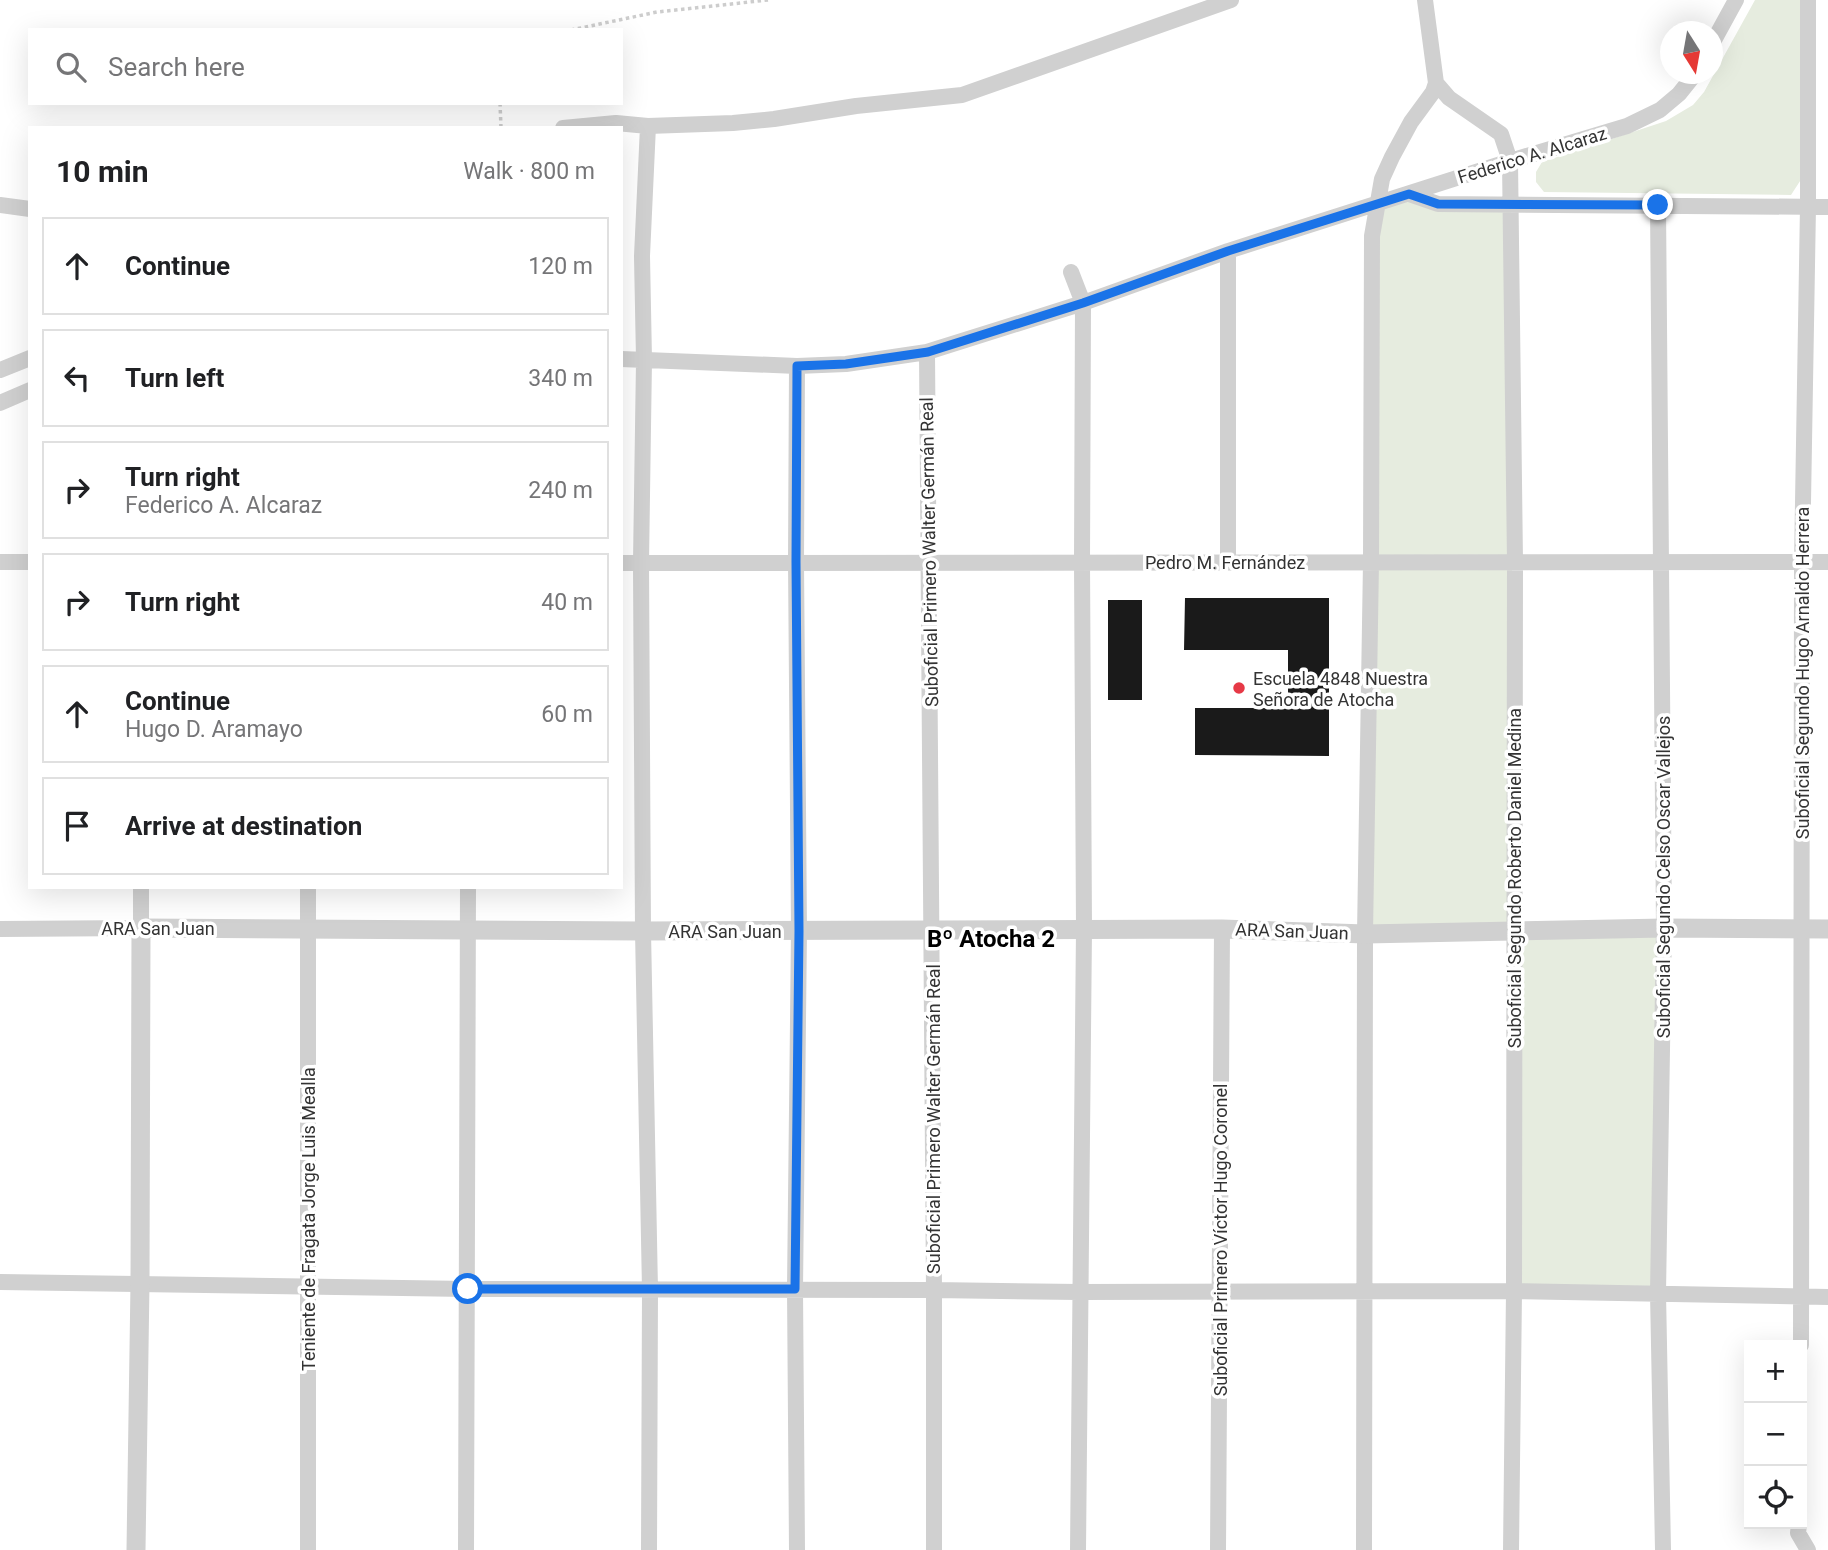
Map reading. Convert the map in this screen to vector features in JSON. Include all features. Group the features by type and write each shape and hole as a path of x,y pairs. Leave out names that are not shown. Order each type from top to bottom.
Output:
{"street":[{"path":"584,126 616,123 648,127 733,124 856,106 962,95 1231,0"},
{"path":"1364,1550 1365,934 1371,562 1372,236 1382,179 1411,122 1433,92 1436,83 1425,0"},
{"path":"1723,24 1736,0"},
{"name":"Suboficial Segundo Hugo Arnaldo Herrera","path":"1801,1340 1802,562 1808,206 1808,0"},
{"path":"1436,83 1449,97 1501,134 1510,161"},
{"name":"Federico A. Alcaraz","path":"623,359 797,366 846,364 928,352 1083,303 1228,251 1627,125 1660,110 1687,84"},
{"path":"648,127 642,256 644,360 641,563 643,932 650,1290 649,1550"},
{"name":"Suboficial Segundo Roberto Daniel Medina","path":"1510,161 1515,562 1511,1550"},
{"path":"1409,194 1438,204 1828,206"},
{"path":"0,205 28,209"},
{"name":"Suboficial Segundo Celso Oscar Vallejos","path":"1658,205 1664,928 1658,1293 1663,1550"},
{"path":"1228,251 1228,562"},
{"path":"1071,272 1083,303 1084,929 1078,1550"},
{"name":"Suboficial Primero Walter Germán Real","path":"928,352 934,1550"},
{"path":"0,370 28,359"},
{"path":"797,366 797,1550"},
{"path":"0,403 28,391"},
{"path":"0,562 28,562"},
{"name":"Pedro M. Fernández","path":"623,563 1828,562"},
{"path":"136,1550 141,889"},
{"name":"Teniente de Fragata Jorge Luis Mealla","path":"308,889 308,1550"},
{"path":"466,1550 468,889"},
{"name":"ARA San Juan","path":"0,929 643,932 1222,929 1365,934 1664,928 1828,929"},
{"name":"Suboficial Primero Víctor Hugo Coronel","path":"1219,1550 1222,929"},
{"path":"0,1282 468,1289 1219,1293 1514,1291 1828,1297"},
{"path":"1798,1529 1808,1550"}],"path":[{"path":"581,28 657,12 768,0"},
{"path":"500,105 501,126"}],"shaded area":[{"path":"1755,0 1804,0 1802,178 1791,195 1544,192 1536,182 1536,172 1542,162 1666,121 1693,105 1708,84 1723,84 1723,58"},
{"path":"1409,194 1511,205 1513,931 1365,934 1378,204"},
{"path":"1662,930 1656,1291 1515,1289 1514,933"}],"building":[{"path":"1185,598 1329,598 1329,756 1195,755 1195,708 1288,708 1288,650 1184,650"},
{"path":"1108,600 1142,600 1142,700 1108,700"}],"place":[{"name":"Escuela 4848 Nuestra Señora de Atocha","path":"1239,688"}],"district":[{"name":"Bº Atocha 2","path":"991,939"}],"route":[{"path":"468,1289 795,1289 799,931 797,366 846,364 928,352 1083,303 1228,251 1409,194 1438,204 1658,205"}]}
